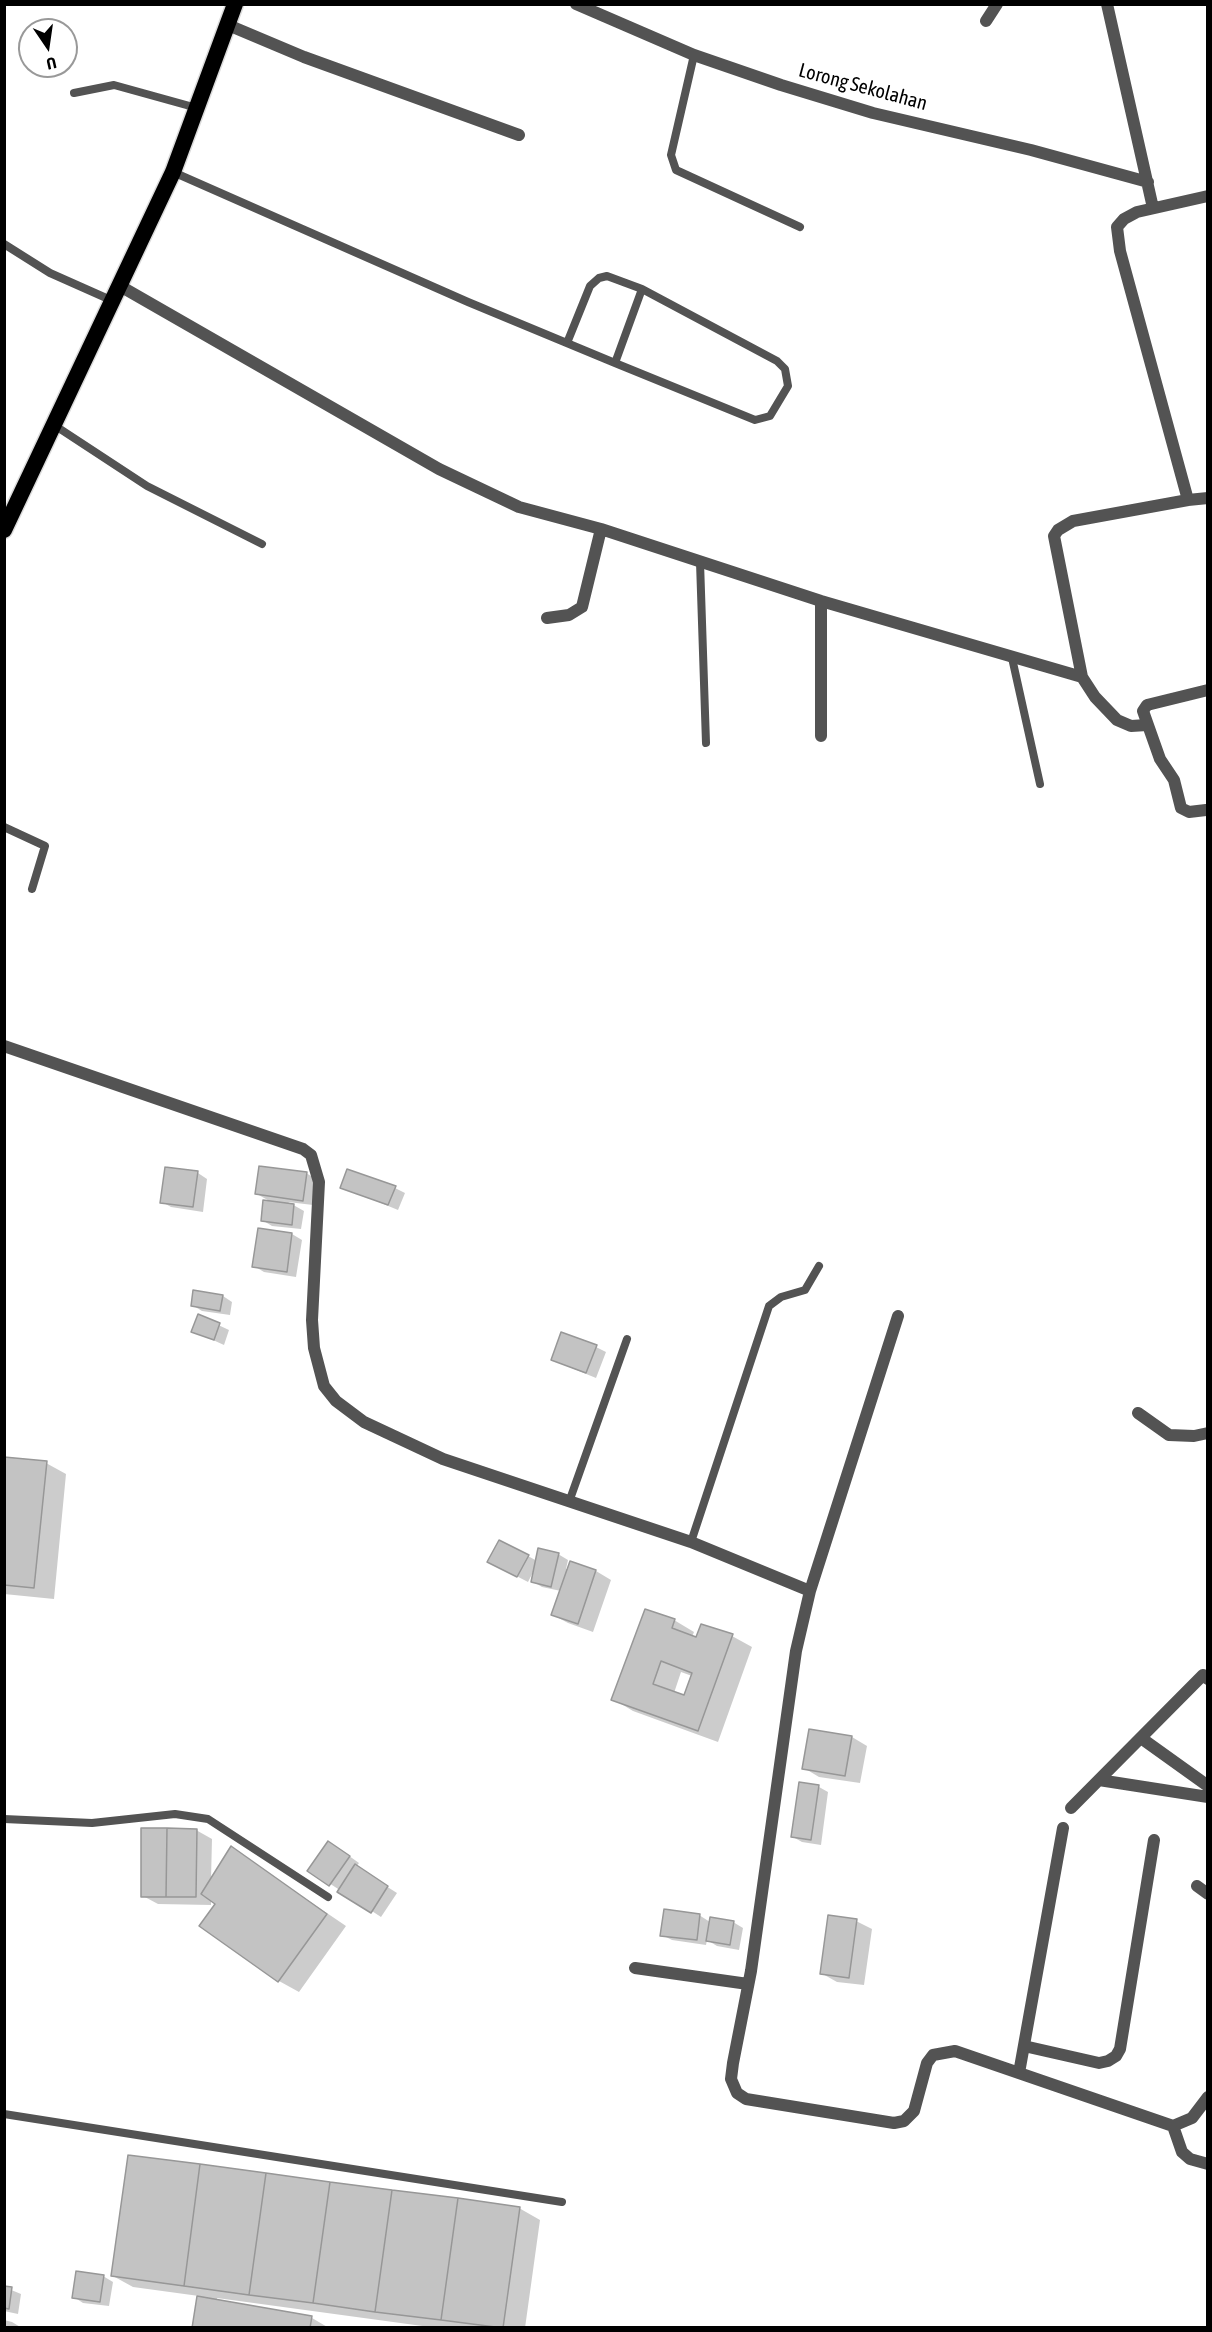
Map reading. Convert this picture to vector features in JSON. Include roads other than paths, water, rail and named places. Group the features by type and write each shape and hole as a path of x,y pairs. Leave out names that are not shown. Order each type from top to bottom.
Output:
{"highway":[{"path":"4,530 173,172 235,4"}],"street":[{"name":"Lorong Sekolahan","path":"576,4 694,55 781,85 873,112 1031,150 1148,182"},
{"path":"986,21 997,4"},
{"path":"1107,4 1153,208"},
{"path":"228,25 315,61 519,135"},
{"path":"1188,500 1117,235 1117,226 1124,219 1153,208 1208,195"},
{"path":"117,293 439,469 519,507 602,529 821,601 1082,677"},
{"path":"1147,725 1131,726 1117,720 1095,697 1082,677 1054,541 1058,530 1073,521 1208,498"},
{"path":"547,618 569,615 582,607 602,529"},
{"path":"821,601 821,736"},
{"path":"1206,810 1189,812 1181,808 1174,780 1160,759 1143,711 1146,705 1208,690"},
{"path":"4,1046 303,1149 311,1155 319,1182 312,1320 314,1348 324,1386 336,1401 364,1422 443,1460 691,1542 810,1591"},
{"path":"898,1316 810,1591 796,1651 732,2079 737,2093 746,2099 894,2123 904,2121 914,2110 927,2063 933,2055 954,2051 1173,2126 1192,2118 1208,2097"},
{"path":"1138,1413 1169,1435 1194,1436 1208,1432"},
{"path":"1071,1808 1206,1675"},
{"path":"1141,1738 1208,1786"},
{"path":"1099,1780 1208,1797"},
{"path":"1019,2073 1063,1828"},
{"path":"1024,2046 1099,2063 1116,2056 1120,2049 1154,1840"},
{"path":"1197,1886 1208,1894"},
{"path":"636,1968 748,1984"},
{"path":"1173,2126 1182,2152 1190,2159 1208,2164"}],"lane":[{"path":"694,55 671,155 676,170 800,227"},
{"path":"74,93 114,85 197,108"},
{"path":"173,172 567,343 755,420 770,417 788,386 785,369 777,361 642,289 607,276 594,281 567,343"},
{"path":"4,244 50,273 117,293"},
{"path":"615,363 642,289"},
{"path":"54,425 147,486 262,544"},
{"path":"700,562 706,744"},
{"path":"1012,658 1040,784"},
{"path":"4,827 45,846 32,889"},
{"path":"691,1542 769,1306 773,1300 805,1290 811,1284 819,1266"},
{"path":"569,1502 627,1339"},
{"path":"4,1819 92,1823 175,1814 208,1819 327,1897"},
{"path":"4,2114 562,2202"}]}
